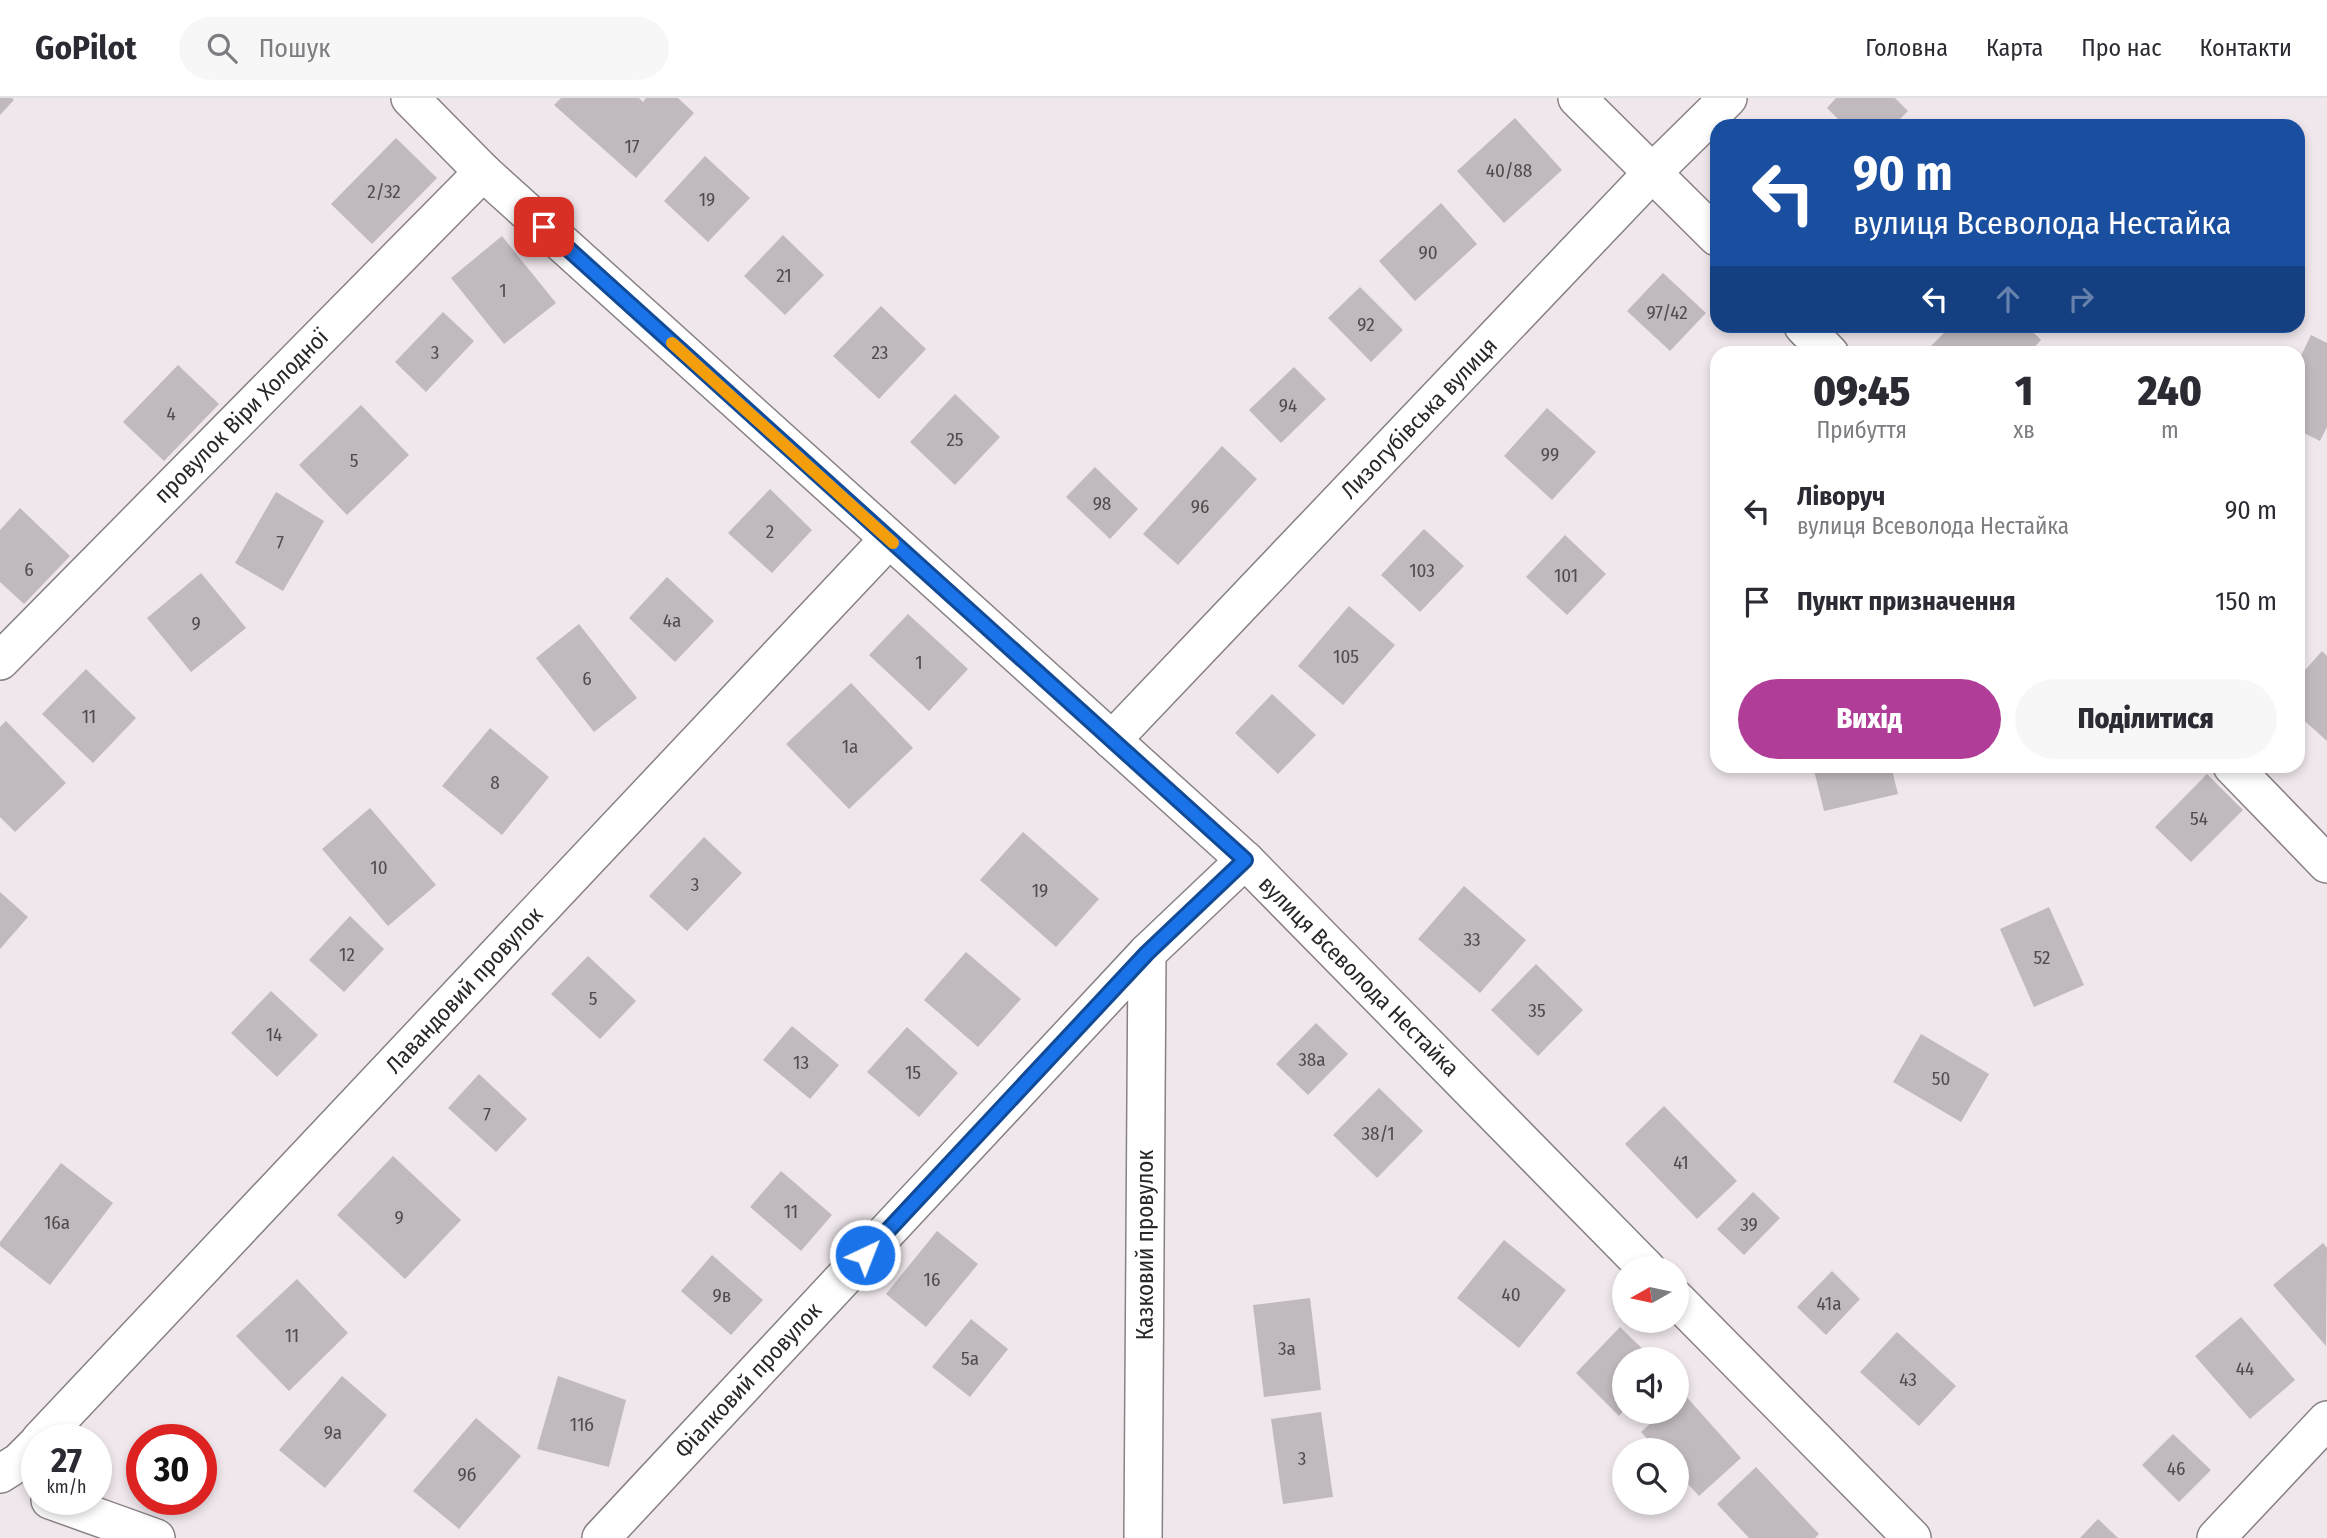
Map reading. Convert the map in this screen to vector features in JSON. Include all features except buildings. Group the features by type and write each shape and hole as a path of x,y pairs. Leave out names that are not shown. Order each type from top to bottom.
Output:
{"street":[{"name":"вулиця Всеволода Нестайка","path":"410,98 483,172 1245,860 1634,1256"},
{"path":"1577,98 1710,230"},
{"name":"Лизогубівська вулиця","path":"1112,740 1653,172 1728,98"},
{"name":"провулок Віри Холодної","path":"0,661 483,172"},
{"path":"1810,333 1822,346"},
{"name":"Лавандовий провулок","path":"55,1424 889,539"},
{"path":"2239,773 2327,864"},
{"name":"Фіалковий провулок","path":"601,1538 1147,953 1245,860"},
{"name":"Казковий провулок","path":"1143,1538 1147,953"},
{"path":"1689,1312 1912,1538"},
{"path":"2216,1538 2327,1420"},
{"name":"Лавандовий провулок","path":"0,1474 21,1460"},
{"path":"0,1482 21,1489"},
{"path":"92,1515 156,1538"}],"slow traffic":[{"path":"672,343 893,543"}],"route":[{"path":"544,227 1245,860 1147,953 865,1255"}]}
